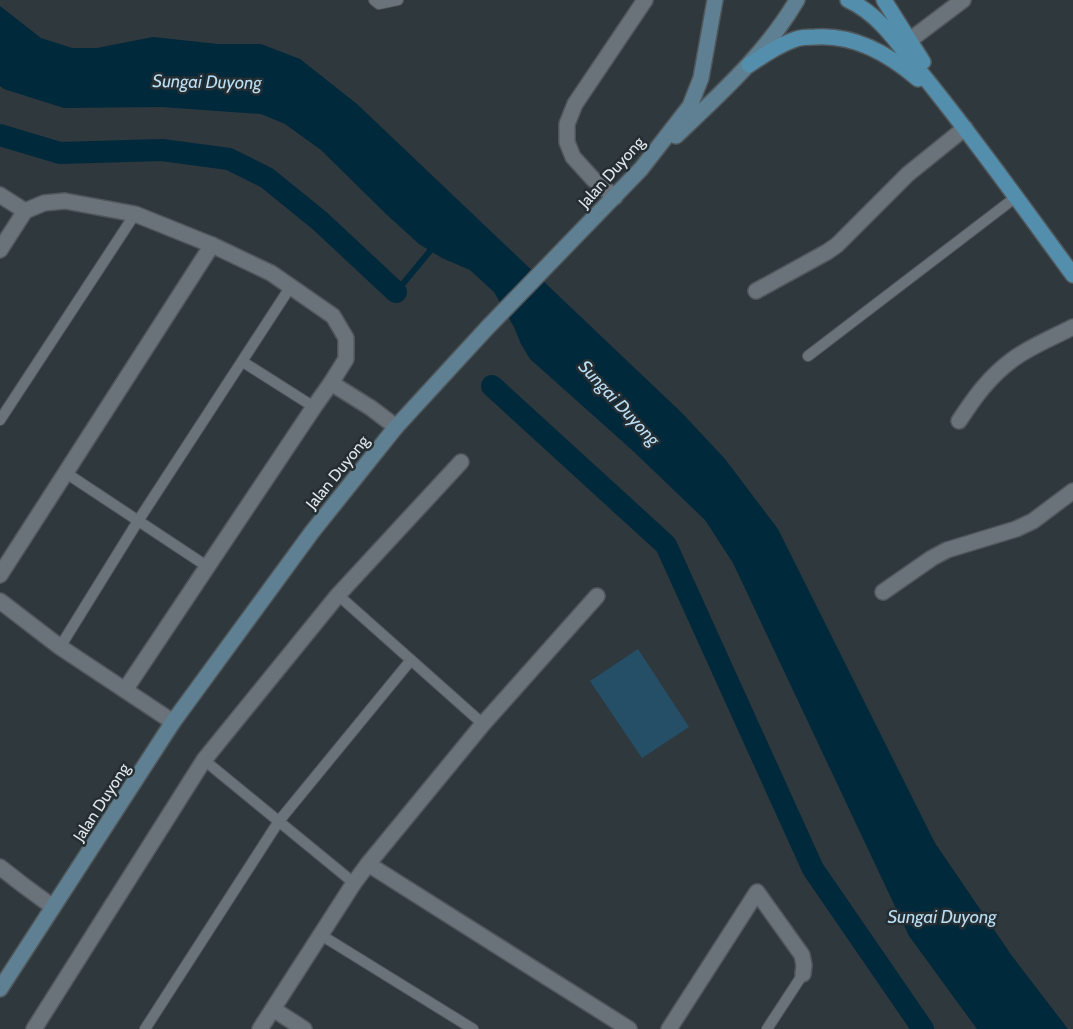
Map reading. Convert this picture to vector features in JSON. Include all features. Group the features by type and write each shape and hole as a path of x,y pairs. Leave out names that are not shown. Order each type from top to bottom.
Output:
{"main road":[{"name":"Jalan Duyong","path":"0,989 173,722 312,532 396,427 487,328 641,169 690,106 701,78 715,0"},
{"path":"641,169 749,65 783,24 797,0"},
{"path":"848,0 860,5 880,21 965,128 1073,275"},
{"path":"884,0 949,107"},
{"path":"749,65 770,50 798,38 823,36 851,40 872,47 903,66 949,107"}],"street":[{"path":"615,197 593,179 573,157 567,142 567,124 575,104 646,0"},
{"path":"910,40 963,0"},
{"path":"756,291 837,245 908,174 965,128"},
{"path":"0,195 25,211"},
{"path":"0,250 25,211 44,204 65,201 135,214 212,246 271,274 333,316 346,338 346,359 331,383 125,690"},
{"path":"0,575 212,246"},
{"path":"959,422 978,393 993,376 1013,359 1073,327"},
{"path":"331,383 371,408 396,427"},
{"path":"34,1029 204,760 338,595 461,462"},
{"path":"883,592 932,558 947,550 1033,521 1073,491"},
{"path":"260,1029 368,864 483,724 597,596"},
{"path":"0,601 60,646 173,722"},
{"path":"368,864 629,1029"},
{"path":"0,866 23,886 53,907"},
{"path":"669,1029 757,892 802,955 803,974"},
{"path":"273,1009 304,1029"}],"lane":[{"path":"374,0 379,4 398,0"},
{"path":"808,356 1016,197"},
{"path":"0,420 135,214"},
{"path":"60,646 138,521 291,286"},
{"path":"243,362 314,407"},
{"path":"66,473 208,567"},
{"path":"338,595 483,724"},
{"path":"145,1029 278,821 411,660"},
{"path":"204,760 354,883"},
{"path":"321,935 473,1029"},
{"path":"767,1029 803,974"}],"shaded area":[{"path":"638,649 689,727 642,758 590,681"}],"water":[{"name":"Sungai Duyong","path":"0,6 41,38 72,48 97,48 153,37 218,44 261,44 300,59 357,104 683,414 725,459 778,529 935,843 1012,956 1068,1029 977,1029 909,936 733,563 705,520 632,450 530,359 494,292 470,270 442,258 419,244 321,150 285,124 261,114 162,107 64,108 4,89 0,86"}],"waterway":[{"path":"0,135 60,153 162,150 229,159 267,178 320,221 396,292"},
{"path":"396,292 435,245"},
{"path":"492,386 666,545 813,869 923,1029"}]}
